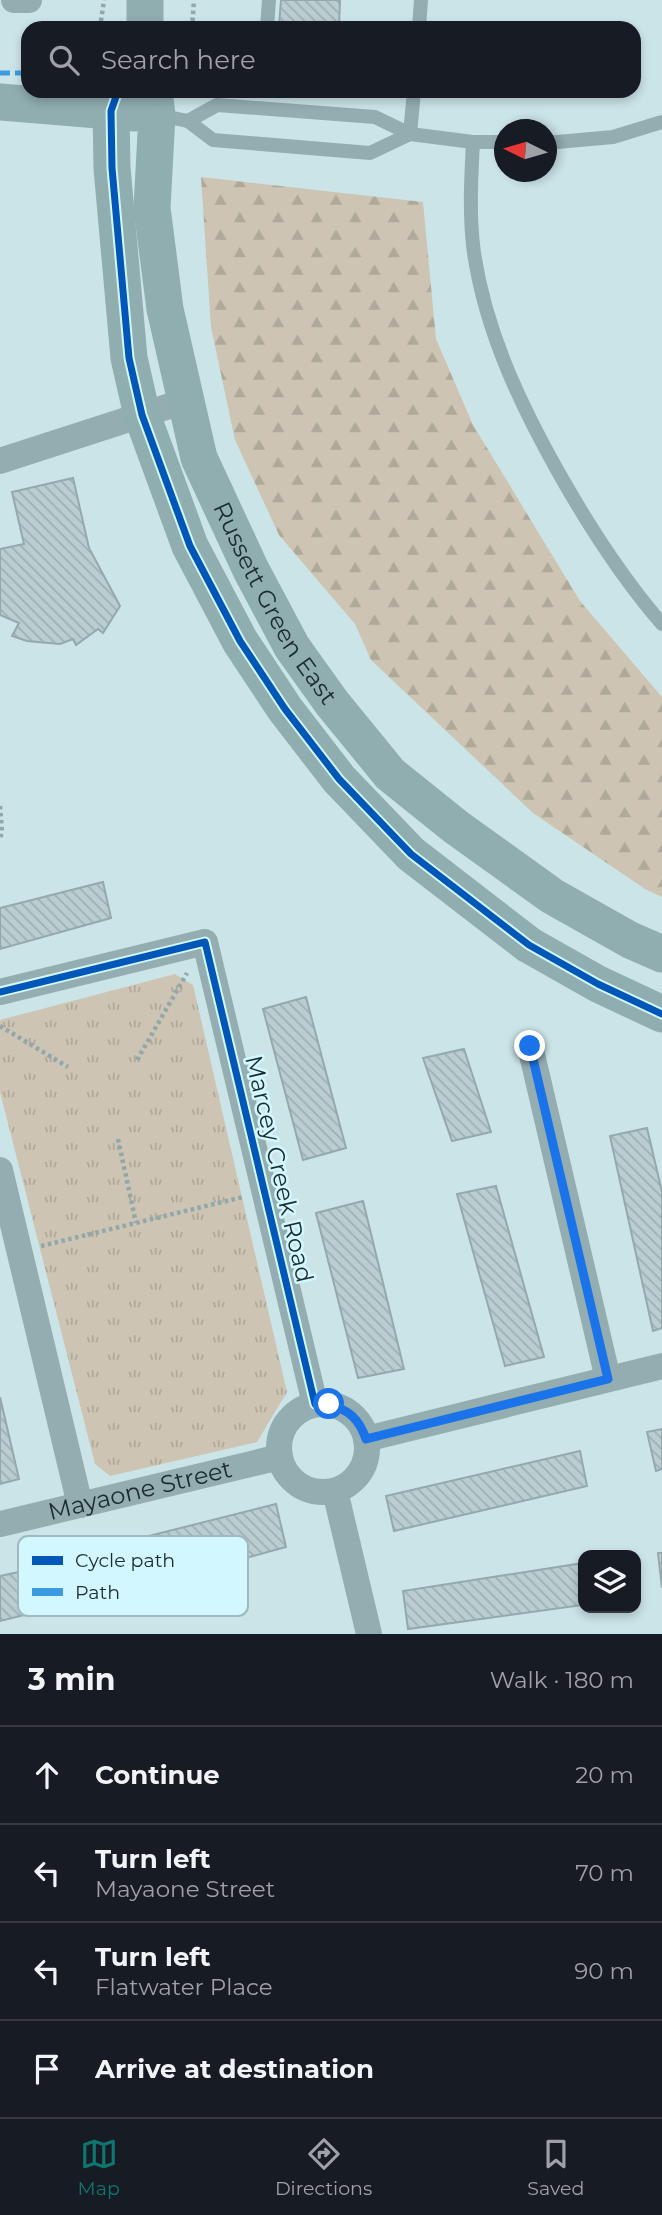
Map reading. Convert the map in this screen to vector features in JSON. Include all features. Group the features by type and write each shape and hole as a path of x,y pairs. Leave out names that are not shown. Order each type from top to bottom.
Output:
{"street":[{"path":"14,0 29,0"},
{"path":"0,102 114,101 166,109"},
{"name":"Russett Green East","path":"114,101 112,168 129,358 142,415 190,546 240,641 285,709 339,779 411,854 528,945 598,984 662,1014"},
{"name":"Russett Green East","path":"166,109 152,208 165,309 185,401 199,458 251,570 292,647 332,703 390,774 456,827 552,896 630,940 662,954"},
{"path":"0,461 185,401"},
{"path":"0,992 205,942"},
{"name":"Marcey Creek Road","path":"205,942 315,1404"},
{"path":"530,1046 608,1379"},
{"path":"0,1170 80,1504"},
{"path":"366,1439 662,1366"},
{"path":"315,1404 342,1408 362,1426 366,1439 364,1465 347,1485 335,1491 314,1491 294,1482 285,1471 280,1457 279,1443 283,1429 302,1409 315,1404"},
{"name":"Mayaone Street","path":"0,1524 280,1457"},
{"path":"335,1491 369,1634"}],"lane":[{"path":"268,21 269,0"},
{"path":"420,21 421,0"},
{"path":"410,134 413,98"},
{"path":"166,109 217,105 375,117 410,134 494,142"},
{"path":"166,109 213,141 370,153 410,134"},
{"path":"557,142 613,137 662,122"},
{"path":"473,142 471,201 474,254 487,312 508,374 538,437 611,559 662,624"}],"path":[{"path":"101,21 104,0"},
{"path":"192,21 194,0"},
{"path":"0,806 0,839"},
{"path":"137,1060 205,942"},
{"path":"0,1026 68,1067"},
{"path":"118,1139 136,1223"},
{"path":"19,1251 264,1192"}],"green space":[{"path":"201,177 423,202 436,339 473,425 580,601 662,697 662,897 645,889 533,813 371,660 355,624 279,535 235,440 211,327"},
{"path":"175,974 193,985 287,1392 257,1442 110,1476 95,1464 0,1092 0,1020"}],"building":[{"path":"281,0 340,0 339,21 279,21"},
{"path":"73,478 89,548 120,606 103,633 98,629 76,645 73,639 60,644 27,641 12,636 19,623 0,615 0,549 24,544 12,492"},
{"path":"103,882 111,918 0,949 0,908"},
{"path":"306,997 346,1148 303,1160 263,1009"},
{"path":"464,1049 491,1132 452,1141 423,1058"},
{"path":"647,1128 662,1192 662,1328 653,1331 610,1136"},
{"path":"496,1186 544,1357 505,1366 457,1194"},
{"path":"363,1201 404,1369 358,1378 316,1213"},
{"path":"0,1397 19,1479 0,1484"},
{"path":"662,1429 662,1469 656,1471 647,1432"},
{"path":"580,1451 587,1486 394,1531 386,1496"},
{"path":"276,1504 286,1547 248,1557 248,1536 149,1536"},
{"path":"658,1553 662,1553 662,1588"},
{"path":"578,1564 578,1606 408,1629 403,1591"},
{"path":"18,1572 18,1616 20,1616 0,1621 0,1576"}],"marked path":[{"path":"0,73 21,73"}],"cycle path":[{"path":"116,98 111,111 112,168 129,358 142,415 190,546 240,641 285,709 339,779 411,854 529,945 598,984 662,1014"},
{"path":"0,992 205,942 315,1404"}],"route":[{"path":"329,1404 342,1408 353,1416 362,1426 366,1439 608,1379 530,1046"}]}
